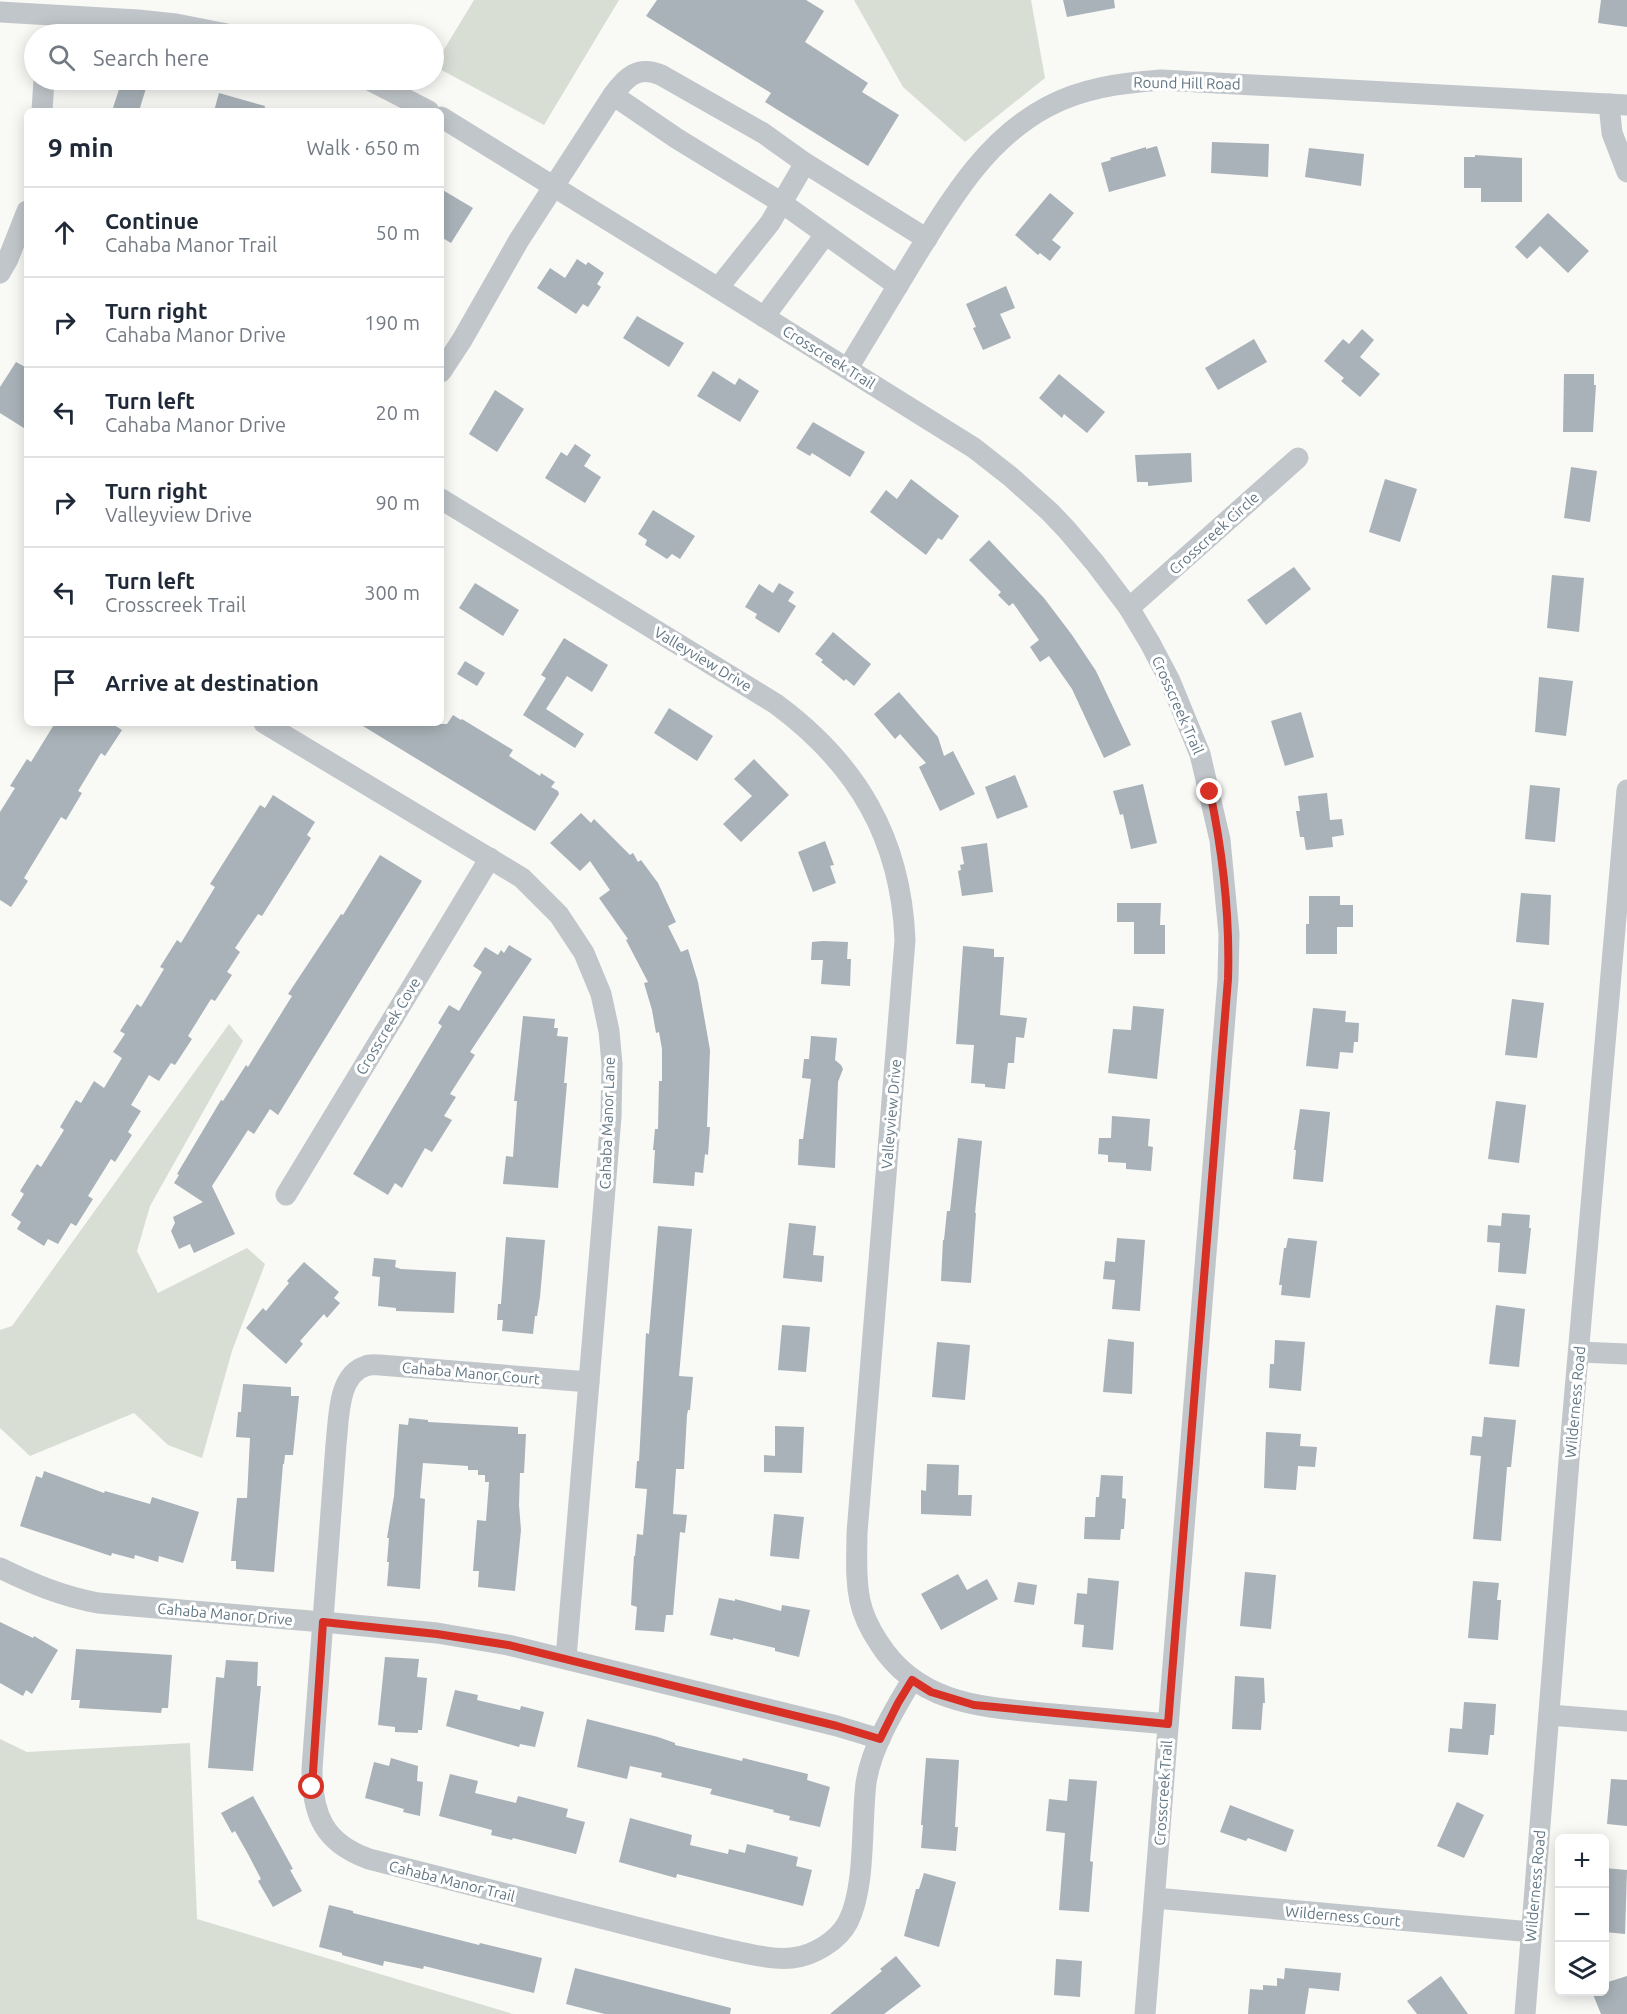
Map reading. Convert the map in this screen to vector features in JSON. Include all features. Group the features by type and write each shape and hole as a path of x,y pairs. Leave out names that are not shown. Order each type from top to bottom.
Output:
{"street":[{"path":"0,12 46,24 148,21 176,24"},
{"path":"444,367 519,240 613,95 624,80 649,70 763,133 805,163 927,239"},
{"name":"Round Hill Road","path":"848,368 927,239 976,165 1000,139 1028,118 1049,106 1099,87 1161,80 1618,104"},
{"path":"42,108 43,90"},
{"path":"388,90 423,108"},
{"path":"613,95 676,138 782,203 898,286"},
{"path":"1618,104 1612,134 1627,172"},
{"name":"Crosscreek Trail","path":"444,119 848,368 974,448 1011,477 1067,530 1129,608 1170,681 1200,754 1220,840 1229,934 1228,979 1145,2014"},
{"path":"718,288 764,231 805,163"},
{"path":"0,273 24,218"},
{"path":"764,317 825,235"},
{"name":"Crosscreek Circle","path":"1129,608 1298,458"},
{"name":"Valleyview Drive","path":"444,501 776,704 798,720 820,741 866,798 882,829 892,856 904,906 904,966 857,1533 856,1575 860,1604 872,1633 888,1657 912,1680 931,1692 974,1705 1168,1724"},
{"name":"Cahaba Manor Lane","path":"269,726 522,878 559,915 584,953 601,994 609,1031 612,1064 611,1117 566,1658"},
{"name":"Wilderness Road","path":"1525,2014 1627,790"},
{"name":"Crosscreek Cove","path":"286,1195 490,858"},
{"path":"1579,1352 1627,1354"},
{"name":"Cahaba Manor Court","path":"355,1372 365,1366 380,1365 589,1382"},
{"name":"Cahaba Manor Trail","path":"355,1372 345,1387 336,1444 312,1787 319,1816 337,1843 350,1852 369,1859 684,1940 762,1957 792,1958 807,1954 832,1940 848,1922 854,1904 858,1878 867,1781 880,1739"},
{"name":"Cahaba Manor Drive","path":"0,1568 57,1594 98,1603 323,1622 437,1634 508,1645 837,1726 880,1739"},
{"path":"880,1739 912,1680"},
{"path":"1550,1715 1627,1721"},
{"name":"Wilderness Court","path":"1155,1898 1531,1932"}],"shaded area":[{"path":"474,0 619,0 544,125 444,71 444,50"},
{"path":"854,0 1031,0 1045,78 965,142 903,87"},
{"path":"229,1024 243,1041 150,1206 137,1251 158,1293 247,1248 265,1264 232,1351 202,1458 168,1445 134,1413 30,1456 0,1428 0,1330 12,1326"},
{"path":"0,1739 27,1752 190,1743 197,1919 513,2014 0,2014"}],"building":[{"path":"657,0 806,0 824,11 805,42 868,83 862,92 899,115 868,166 765,102 771,93 646,16"},
{"path":"1063,0 1114,0 1115,8 1067,17"},
{"path":"1601,0 1627,0 1627,27 1598,23"},
{"path":"119,90 145,90 140,108 113,108"},
{"path":"219,93 265,106 265,108 215,108"},
{"path":"1212,142 1269,144 1268,177 1211,173"},
{"path":"1157,146 1166,176 1109,192 1101,163 1146,147 1146,149"},
{"path":"1309,148 1364,154 1361,186 1305,177"},
{"path":"1475,155 1522,158 1522,202 1481,202 1481,188 1464,188 1464,157 1475,157"},
{"path":"444,191 473,208 451,243 444,239"},
{"path":"1050,193 1074,213 1052,240 1061,247 1050,261 1040,253 1038,255 1015,235"},
{"path":"1548,213 1589,251 1568,273 1540,246 1527,259 1515,247"},
{"path":"577,259 586,265 588,262 604,273 597,284 601,287 588,307 583,304 576,314 537,288 550,268 565,278"},
{"path":"1006,286 1015,308 1000,314 1011,338 983,350 966,304"},
{"path":"637,316 684,343 669,367 623,338"},
{"path":"1362,329 1374,340 1360,357 1380,374 1360,397 1341,381 1344,378 1324,361 1343,339 1349,344"},
{"path":"1254,339 1267,362 1218,390 1205,368"},
{"path":"16,362 24,366 24,428 0,413 0,387"},
{"path":"713,371 735,385 739,378 759,391 740,422 697,396"},
{"path":"1059,374 1105,412 1087,433 1064,414 1062,418 1039,398"},
{"path":"1564,374 1594,374 1594,385 1596,385 1593,432 1563,432"},
{"path":"495,390 524,409 497,452 469,434"},
{"path":"813,422 865,452 850,477 812,453 810,456 796,448"},
{"path":"575,444 591,455 584,466 601,477 585,503 545,478 561,452 567,456"},
{"path":"1191,453 1192,482 1148,486 1148,482 1137,482 1135,455"},
{"path":"1571,467 1597,471 1590,522 1564,518"},
{"path":"911,479 959,516 942,540 938,538 926,555 870,512 886,490 897,499"},
{"path":"1385,479 1417,489 1400,542 1369,532"},
{"path":"653,510 695,536 680,559 672,554 667,559 645,545 647,540 638,534"},
{"path":"989,540 1044,598 1072,635 1096,671 1131,745 1104,758 1072,689 1049,656 1040,662 1030,647 1039,640 1013,603 1009,606 998,595 1001,592 969,560"},
{"path":"1294,567 1311,589 1266,625 1247,600"},
{"path":"1552,575 1584,578 1579,632 1547,628"},
{"path":"475,583 519,610 503,636 459,608"},
{"path":"779,583 794,592 788,601 796,606 779,633 755,618 757,614 745,607 759,584 773,593"},
{"path":"833,632 871,664 854,686 846,679 844,681 815,654"},
{"path":"564,638 608,665 592,692 567,676 546,709 584,734 575,748 523,715 546,678 541,675"},
{"path":"465,661 485,673 477,686 457,674"},
{"path":"1539,677 1573,681 1566,736 1535,732"},
{"path":"899,692 938,737 944,756 953,751 975,794 940,811 919,767 926,763 900,734 895,739 874,714"},
{"path":"669,708 713,736 697,761 654,733"},
{"path":"1301,712 1314,757 1285,766 1271,721"},
{"path":"453,715 462,719 513,750 509,756 540,776 541,773 555,782 551,787 559,794 535,831 363,726 444,726"},
{"path":"53,726 116,726 122,730 105,756 101,753 78,791 82,793 66,820 61,817 24,878 28,881 11,907 0,900 0,812 15,788 10,786 27,759 31,762"},
{"path":"754,759 789,795 741,842 723,824 752,796 734,779"},
{"path":"1015,775 1028,807 997,819 985,787"},
{"path":"1143,784 1157,843 1131,849 1123,814 1120,815 1113,791"},
{"path":"1530,785 1560,788 1555,842 1525,839"},
{"path":"1327,793 1330,820 1342,819 1344,835 1332,837 1333,847 1306,850 1304,837 1300,837 1296,811 1300,811 1298,796"},
{"path":"273,795 315,822 307,835 311,838 262,916 258,914 235,948 240,952 227,972 232,975 215,1001 211,999 188,1036 192,1039 175,1065 171,1063 159,1081 149,1075 131,1105 141,1111 128,1132 132,1135 115,1162 111,1159 88,1196 93,1199 76,1226 71,1223 58,1244 48,1239 44,1246 17,1229 21,1222 11,1215 24,1194 20,1191 37,1164 41,1167 64,1130 60,1127 76,1100 81,1103 94,1081 104,1088 122,1058 113,1052 125,1034 120,1031 137,1004 141,1007 164,969 160,967 177,940 181,943 215,887 210,884 260,805 265,808"},
{"path":"581,813 591,823 594,819 630,855 633,853 638,862 641,860 658,883 676,922 668,926 681,952 688,949 698,982 710,1050 707,1127 710,1127 708,1155 705,1154 703,1173 695,1172 694,1186 653,1183 655,1150 653,1150 655,1129 658,1129 662,1049 644,983 648,982 626,940 628,939 599,898 610,890 590,861 580,871 550,843"},
{"path":"825,841 834,865 830,866 836,883 813,892 798,852"},
{"path":"987,843 993,892 962,896 958,871 961,870 960,865 964,864 961,847"},
{"path":"380,855 422,881 278,1115 270,1109 254,1134 248,1130 212,1186 235,1234 194,1253 190,1244 179,1249 171,1231 175,1223 173,1217 203,1202 174,1183 179,1175 177,1174 221,1100 223,1101 246,1065 248,1067 292,996 288,994 341,914 343,915"},
{"path":"1521,893 1551,895 1549,945 1516,942"},
{"path":"1309,896 1340,896 1340,905 1353,905 1353,927 1337,927 1337,954 1306,954"},
{"path":"1117,903 1161,903 1160,925 1165,925 1165,954 1134,954 1134,922 1117,922"},
{"path":"812,942 848,942 847,959 851,959 850,986 821,984 823,960 811,960"},
{"path":"509,945 532,959 470,1052 475,1055 450,1094 456,1097 444,1116 452,1120 432,1152 425,1148 402,1188 395,1183 388,1195 353,1174 442,1026 438,1023 449,1005 459,1011 482,972 473,966 485,947 498,955 501,950 504,953"},
{"path":"963,946 994,949 994,957 1004,957 1000,1015 1027,1018 1024,1038 1016,1037 1014,1063 1008,1063 1005,1089 971,1083 974,1045 956,1044"},
{"path":"1512,999 1544,1003 1537,1058 1505,1055"},
{"path":"1133,1006 1164,1009 1157,1079 1108,1073 1113,1029 1131,1030"},
{"path":"1313,1008 1346,1011 1345,1022 1359,1023 1358,1042 1354,1042 1353,1053 1340,1052 1338,1069 1306,1066"},
{"path":"523,1016 555,1019 554,1028 558,1028 557,1036 568,1037 564,1083 567,1083 558,1188 503,1184 506,1156 513,1157 517,1101 514,1101"},
{"path":"811,1036 837,1038 835,1060 843,1069 838,1082 835,1168 798,1165 799,1139 803,1139 811,1079 802,1078 804,1059 809,1059"},
{"path":"1496,1101 1526,1105 1519,1163 1488,1159"},
{"path":"1300,1109 1330,1112 1323,1182 1293,1179 1296,1150 1294,1150"},
{"path":"1112,1116 1150,1119 1148,1146 1153,1147 1151,1171 1126,1169 1126,1163 1108,1162 1108,1155 1098,1154 1099,1138 1111,1138"},
{"path":"958,1138 982,1141 971,1283 941,1281 943,1240 947,1211 950,1211"},
{"path":"1502,1213 1530,1215 1529,1228 1531,1228 1526,1274 1498,1272 1500,1243 1487,1242 1488,1225 1501,1226"},
{"path":"789,1223 816,1226 813,1255 824,1256 822,1282 783,1278"},
{"path":"658,1226 692,1229 679,1376 693,1377 690,1410 687,1415 684,1469 676,1469 673,1514 687,1515 685,1533 680,1532 673,1615 666,1615 664,1632 635,1630 637,1607 631,1605 637,1534 643,1535 647,1489 635,1488 637,1461 639,1461 646,1333 649,1334"},
{"path":"506,1237 545,1240 540,1297 533,1334 502,1331 503,1320 497,1320 498,1304 501,1304"},
{"path":"1117,1238 1145,1240 1140,1311 1112,1309 1115,1280 1103,1279 1105,1261 1115,1262"},
{"path":"1288,1238 1317,1241 1310,1298 1281,1295 1282,1285 1279,1285 1284,1248 1286,1248"},
{"path":"374,1258 396,1260 395,1267 401,1269 456,1272 454,1313 396,1311 396,1308 378,1306 380,1277 372,1276"},
{"path":"304,1262 339,1292 334,1298 340,1303 327,1318 324,1314 300,1341 303,1344 286,1364 246,1328 263,1308 266,1311"},
{"path":"1496,1305 1525,1309 1519,1367 1489,1364"},
{"path":"782,1325 810,1327 806,1372 778,1370"},
{"path":"1108,1339 1134,1342 1132,1394 1103,1392"},
{"path":"1275,1340 1305,1342 1301,1391 1269,1388 1270,1364 1274,1364"},
{"path":"937,1342 970,1345 965,1400 932,1397"},
{"path":"243,1384 291,1387 291,1396 299,1396 293,1455 285,1455 283,1464 274,1572 236,1569 236,1561 231,1561 237,1498 247,1498 250,1438 236,1437"},
{"path":"1484,1417 1516,1420 1511,1467 1507,1467 1501,1541 1473,1539 1481,1456 1470,1455 1472,1436 1482,1437"},
{"path":"409,1418 428,1420 428,1422 518,1427 518,1434 526,1434 524,1473 520,1473 521,1530 515,1591 478,1587 479,1571 473,1571 477,1520 486,1521 489,1482 485,1482 485,1475 478,1475 478,1470 468,1470 468,1466 423,1463 420,1498 425,1499 420,1589 387,1586 389,1538 387,1538 394,1496 399,1424 408,1425"},
{"path":"775,1426 804,1427 802,1473 764,1472 764,1455 775,1456"},
{"path":"1266,1432 1301,1434 1300,1446 1317,1447 1315,1467 1298,1466 1296,1490 1264,1488"},
{"path":"927,1464 959,1465 958,1495 972,1495 971,1516 921,1514 921,1490 926,1491"},
{"path":"44,1471 104,1493 105,1491 150,1504 152,1497 199,1512 183,1563 159,1556 158,1562 135,1555 134,1559 112,1553 111,1556 20,1526 36,1476 42,1478"},
{"path":"1101,1475 1123,1476 1122,1498 1126,1499 1124,1529 1121,1529 1120,1540 1084,1539 1085,1517 1095,1517 1096,1497 1099,1497"},
{"path":"774,1514 804,1517 799,1559 770,1556"},
{"path":"1245,1572 1276,1575 1271,1629 1240,1626"},
{"path":"958,1574 967,1590 987,1579 998,1599 941,1630 921,1594"},
{"path":"1088,1578 1119,1581 1113,1650 1082,1647 1084,1625 1074,1624 1077,1593 1087,1594"},
{"path":"1473,1581 1499,1583 1497,1600 1501,1600 1498,1640 1468,1638"},
{"path":"1018,1582 1037,1585 1034,1605 1014,1602"},
{"path":"719,1598 735,1601 735,1599 781,1611 782,1605 810,1610 799,1657 775,1651 775,1648 710,1635"},
{"path":"0,1622 33,1638 34,1636 58,1650 32,1694 26,1690 23,1696 0,1683"},
{"path":"76,1649 172,1655 168,1708 162,1708 161,1713 79,1708 80,1700 71,1700"},
{"path":"385,1657 419,1659 417,1677 427,1678 422,1730 418,1730 418,1733 395,1732 395,1727 378,1725"},
{"path":"226,1660 258,1662 257,1686 261,1686 253,1771 208,1768 216,1677 224,1678"},
{"path":"1235,1676 1264,1678 1265,1703 1263,1703 1261,1730 1232,1729"},
{"path":"455,1690 478,1695 477,1700 520,1710 521,1706 544,1712 535,1747 520,1744 519,1747 446,1726"},
{"path":"1464,1702 1496,1704 1494,1735 1490,1735 1488,1755 1448,1752 1450,1728 1462,1729"},
{"path":"587,1719 658,1737 675,1743 675,1745 808,1774 807,1780 830,1787 820,1827 789,1820 790,1816 773,1812 774,1810 710,1794 712,1789 661,1777 662,1773 630,1766 627,1779 577,1767"},
{"path":"391,1758 418,1766 417,1781 423,1782 420,1816 365,1798 374,1762 389,1766"},
{"path":"926,1758 959,1760 956,1851 921,1848"},
{"path":"450,1774 478,1781 475,1793 516,1803 518,1796 568,1809 566,1817 585,1822 576,1854 513,1838 512,1840 491,1835 492,1830 439,1816"},
{"path":"1069,1779 1097,1781 1090,1861 1093,1862 1089,1912 1059,1910 1065,1833 1046,1831 1049,1799 1067,1801"},
{"path":"1611,1779 1627,1780 1627,1826 1607,1824"},
{"path":"253,1796 293,1869 290,1870 302,1891 273,1907 258,1881 261,1879 248,1854 235,1831 232,1833 221,1813"},
{"path":"1457,1802 1484,1815 1464,1858 1437,1846"},
{"path":"1230,1805 1294,1830 1286,1852 1248,1838 1246,1841 1220,1832"},
{"path":"630,1818 692,1835 690,1845 728,1854 729,1849 745,1853 747,1844 798,1857 796,1866 812,1870 803,1906 677,1874 676,1878 619,1862"},
{"path":"1609,1868 1627,1870 1625,1934 1609,1932"},
{"path":"924,1873 956,1882 939,1947 904,1936 916,1889 919,1889"},
{"path":"329,1905 479,1945 480,1943 542,1958 534,1993 424,1966 423,1969 384,1961 383,1966 319,1947"},
{"path":"896,1956 921,1986 884,2014 830,2014 882,1971 880,1969"},
{"path":"1056,1959 1082,1961 1080,1997 1054,1995"},
{"path":"575,1968 731,2008 730,2014 605,2014 566,2004"},
{"path":"1285,1968 1341,1973 1339,1991 1309,1988 1305,2014 1248,2014 1250,1989 1263,1990 1263,1985 1277,1986 1277,1978 1284,1979"},
{"path":"1441,1976 1468,2014 1417,2014 1407,2001"},
{"path":"1627,1976 1627,2014 1601,2014 1594,1996 1609,1996 1609,1982"}],"route":[{"path":"312,1787 323,1622 437,1634 508,1645 837,1726 880,1739 912,1680 931,1692 974,1705 1168,1724 1228,979 1229,934 1220,840 1210,792"}]}
